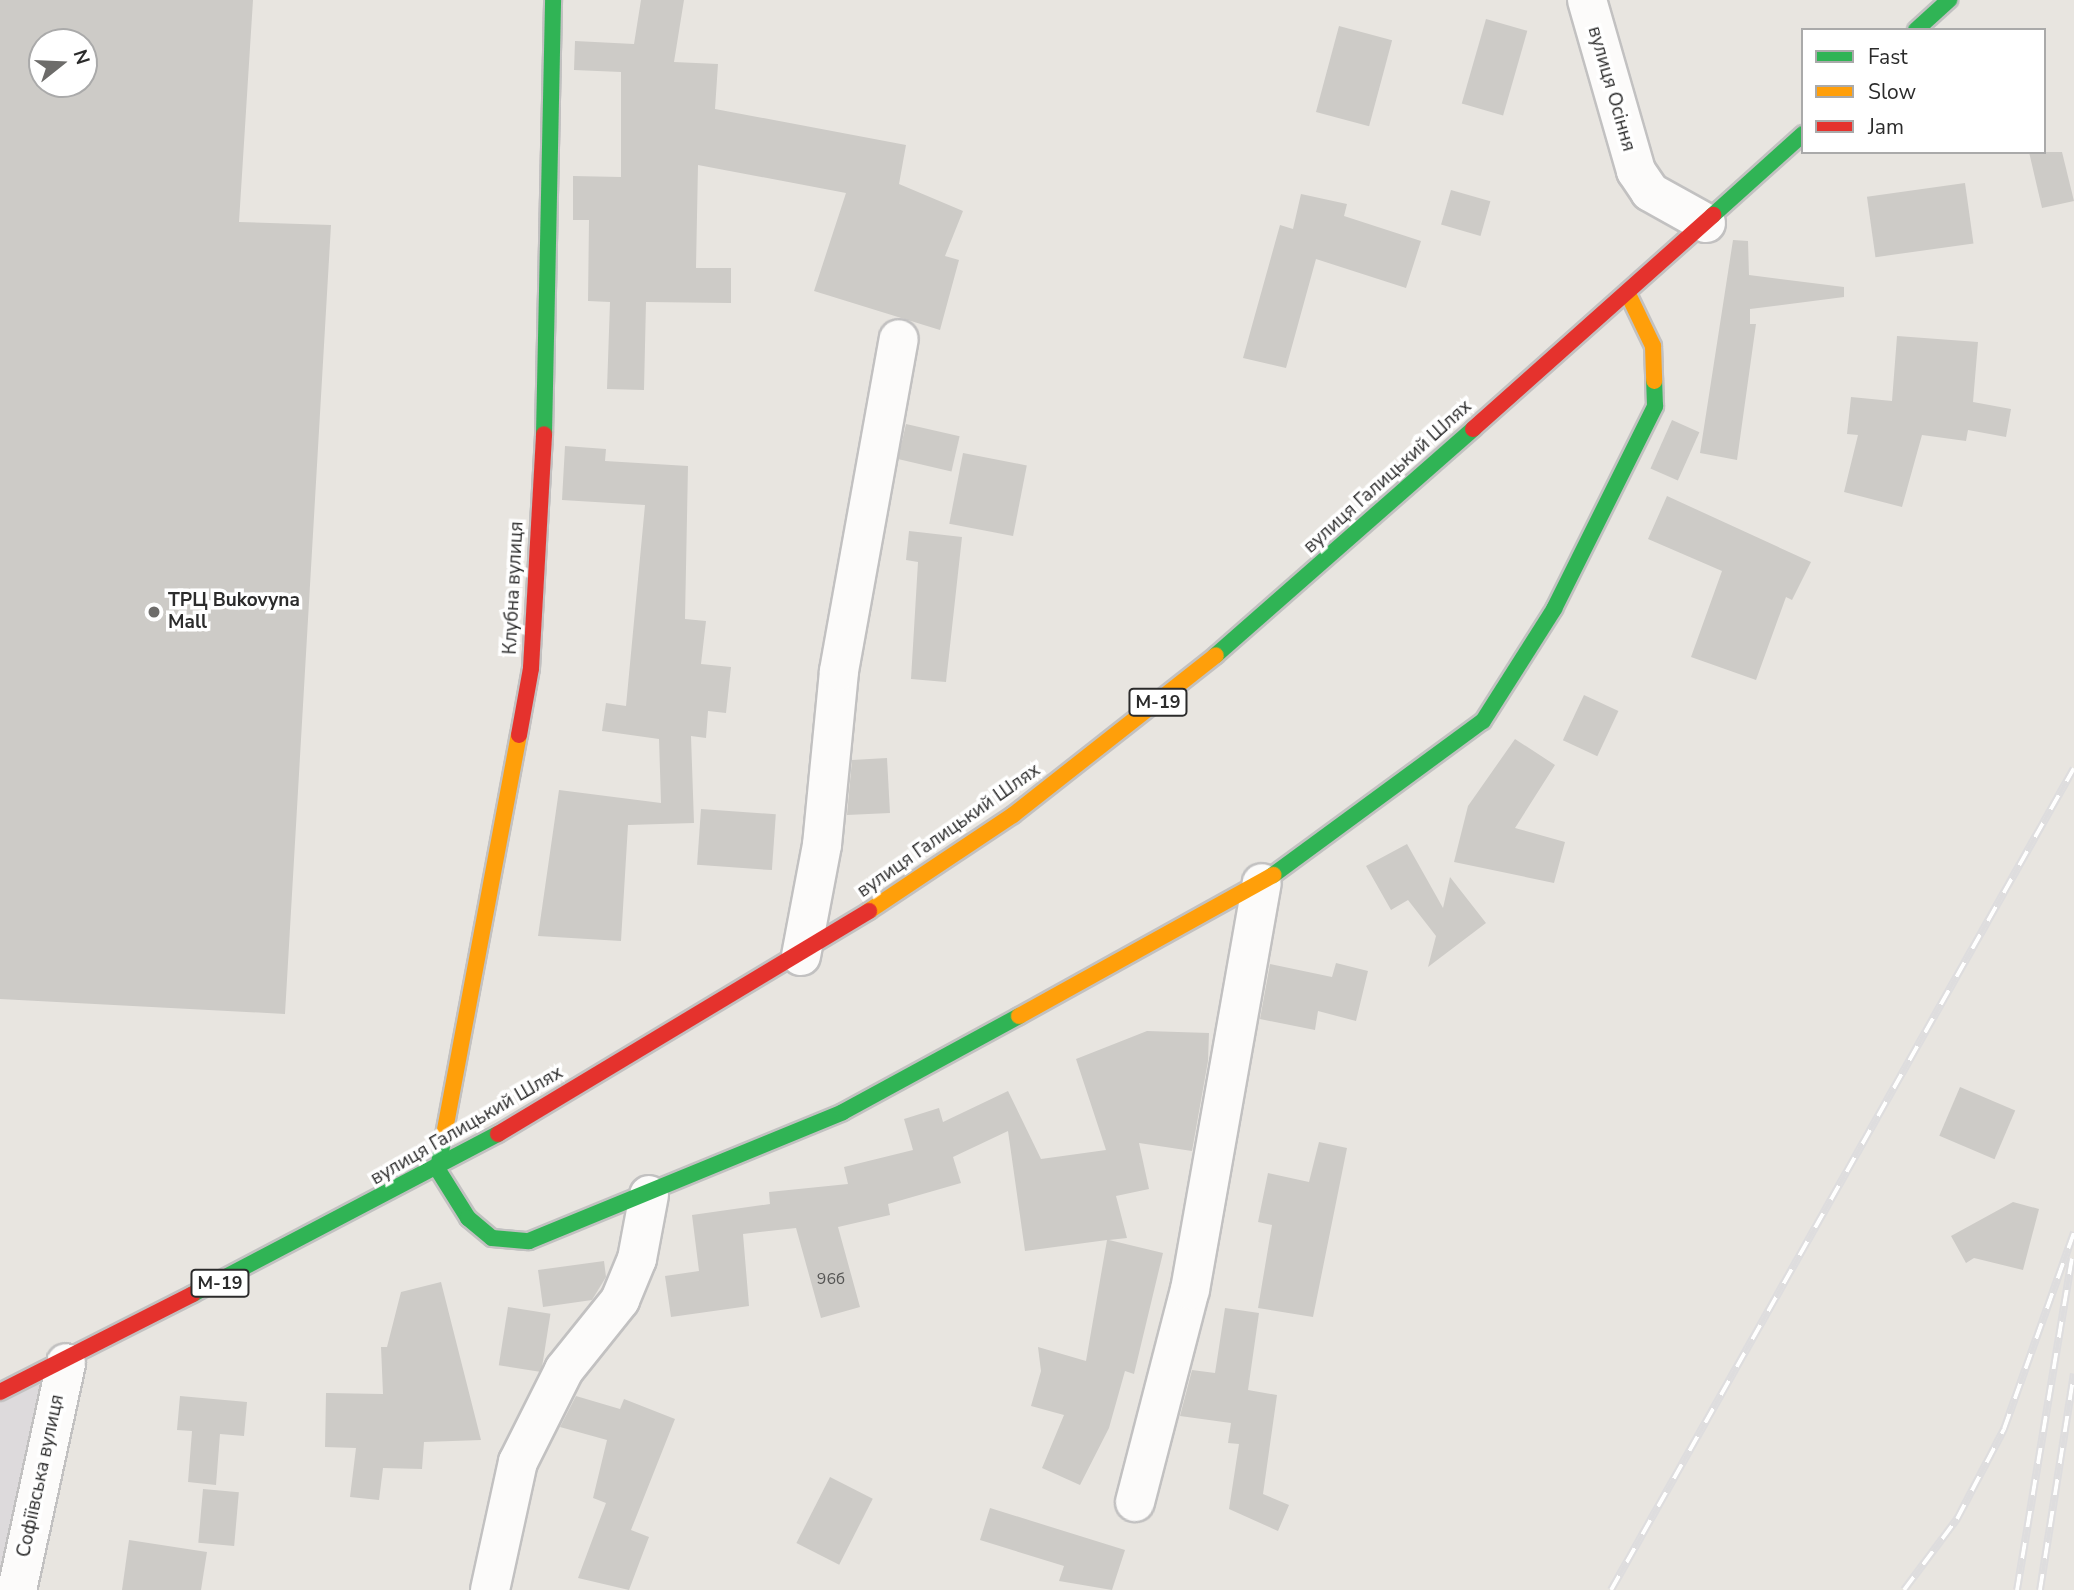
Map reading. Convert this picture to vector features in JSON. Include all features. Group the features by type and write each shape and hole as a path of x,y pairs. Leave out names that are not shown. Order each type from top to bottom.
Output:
{"main road":[{"name":"Клубна вулиця","path":"438,1170 531,668 550,318 553,0"},
{"path":"1918,28 1949,0"},
{"name":"вулиця Галицький Шлях","path":"0,1392 66,1363 438,1170 801,956 1013,815 1188,679 1628,294 1801,136"},
{"path":"438,1170 468,1218 492,1238 529,1241 649,1195 843,1112 1262,883 1483,721 1554,610 1656,407 1653,346 1628,294"}],"street":[{"name":"вулиця Осіння","path":"1587,0 1636,171 1650,192 1706,223"},
{"path":"801,956 822,845 839,671 899,339"},
{"path":"1135,1502 1189,1290 1262,883"},
{"path":"490,1590 518,1462 565,1370 620,1300 637,1259 649,1195"},
{"name":"Софіївська вулиця","path":"17,1590 66,1363"}],"shaded area":[{"path":"75,1346 0,1590 0,1381"}],"building":[{"name":"ТРЦ Bukovyna Mall","path":"0,0 253,0 239,222 331,225 285,1014 0,999"},
{"path":"641,0 684,0 674,62 718,64 715,109 906,145 899,184 963,211 945,256 959,260 940,330 814,291 846,193 698,165 696,268 731,268 731,303 646,302 644,390 607,389 610,302 588,301 589,220 573,220 573,176 621,177 621,72 574,70 575,41 634,44"},
{"path":"1486,19 1527,31 1503,115 1462,104"},
{"path":"1339,26 1392,40 1369,126 1316,112"},
{"path":"2062,152 2074,201 2042,208 2029,154"},
{"path":"1965,183 1973,243 1875,257 1867,197"},
{"path":"1451,190 1490,201 1480,236 1441,225"},
{"path":"1301,194 1347,204 1344,216 1421,241 1406,288 1316,259 1286,368 1243,358 1280,225 1293,229"},
{"path":"1733,240 1748,241 1749,275 1844,287 1844,297 1750,309 1750,324 1756,324 1737,460 1700,453"},
{"path":"1897,336 1978,342 1973,402 2011,409 2006,437 1968,430 1966,441 1922,435 1902,507 1844,492 1858,435 1847,434 1851,397 1892,401"},
{"path":"1672,420 1699,432 1678,481 1650,468"},
{"path":"906,424 960,436 951,471 898,459"},
{"path":"565,446 606,449 605,461 688,466 685,619 706,621 701,664 731,667 726,713 708,711 706,738 691,736 694,823 628,825 621,941 538,936 559,790 661,803 659,739 602,731 606,703 626,706 645,505 562,500"},
{"path":"963,453 1027,465 1013,536 949,524"},
{"path":"1667,496 1811,562 1792,600 1786,597 1756,680 1691,657 1722,571 1648,539"},
{"path":"909,531 962,537 946,682 911,679 918,562 906,560"},
{"path":"1584,695 1618,711 1597,756 1563,740"},
{"path":"1515,739 1555,765 1515,828 1565,842 1554,883 1454,862 1468,806"},
{"path":"887,758 890,813 847,815 852,760"},
{"path":"701,809 776,814 772,870 697,865"},
{"path":"1407,844 1443,908 1450,877 1486,923 1428,967 1436,936 1408,900 1391,910 1366,866"},
{"path":"1336,963 1368,971 1356,1021 1318,1011 1315,1030 1260,1019 1270,964 1332,977"},
{"path":"1147,1031 1209,1033 1208,1061 1192,1151 1139,1143 1149,1189 1116,1196 1127,1238 1109,1240 1163,1253 1134,1374 1125,1371 1109,1428 1080,1485 1042,1468 1064,1415 1031,1406 1041,1371 1038,1347 1086,1361 1107,1240 1025,1251 1008,1131 953,1157 961,1183 888,1204 890,1215 838,1227 860,1307 821,1318 796,1228 743,1234 749,1306 671,1317 665,1276 699,1271 692,1215 770,1204 769,1192 848,1184 844,1167 913,1150 904,1119 939,1108 943,1122 1008,1091 1041,1159 1106,1150 1076,1059"},
{"path":"1960,1087 2015,1110 1995,1159 1939,1136"},
{"path":"1319,1142 1347,1148 1313,1317 1258,1308 1272,1225 1258,1222 1268,1173 1309,1182"},
{"path":"2013,1202 2039,1209 2023,1270 1974,1258 1966,1263 1951,1236"},
{"path":"604,1261 606,1277 592,1300 543,1307 538,1270"},
{"path":"441,1282 481,1440 424,1442 422,1469 383,1468 379,1500 350,1497 356,1448 325,1447 326,1393 383,1394 381,1347 387,1347 401,1292"},
{"path":"508,1307 550,1314 541,1372 499,1365"},
{"path":"1225,1308 1259,1313 1248,1390 1277,1395 1263,1494 1289,1505 1278,1531 1229,1509 1239,1444 1228,1443 1231,1423 1180,1416 1192,1370 1215,1373"},
{"path":"180,1396 247,1402 244,1436 220,1434 216,1485 188,1482 192,1431 177,1430"},
{"path":"576,1396 620,1409 624,1399 675,1419 631,1530 649,1537 629,1590 578,1578 606,1503 593,1498 607,1440 560,1427"},
{"path":"830,1477 873,1499 839,1565 796,1543"},
{"path":"203,1489 239,1492 234,1546 198,1543"},
{"path":"990,1508 1125,1550 1112,1590 1059,1581 1064,1566 980,1540"},
{"path":"129,1540 207,1552 201,1590 122,1590"}],"railway":[{"path":"1611,1590 2074,768"},
{"path":"1904,1590 1957,1519 2004,1429 2074,1232"},
{"path":"2017,1590 2072,1259"},
{"path":"2040,1590 2074,1374"}],"traffic: fast":[{"path":"544,434 553,0"},
{"path":"1918,28 1949,0"},
{"path":"1713,215 1801,136"},
{"path":"1273,875 1483,721 1554,609 1655,406 1654,381"},
{"path":"1216,655 1473,429"},
{"path":"444,1135 438,1170 468,1218 492,1238 529,1241 843,1112 1019,1016"},
{"path":"193,1294 498,1134"}],"traffic: slow":[{"path":"1628,294 1653,346 1654,381"},
{"path":"869,911 1013,815 1216,655"},
{"path":"444,1135 519,735"},
{"path":"1019,1016 1273,875"}],"traffic: jam":[{"path":"1473,429 1713,215"},
{"path":"519,735 531,668 544,434"},
{"path":"498,1134 869,911"},
{"path":"0,1392 193,1294"}],"place":[{"name":"ТРЦ Bukovyna Mall","path":"154,612"}]}
